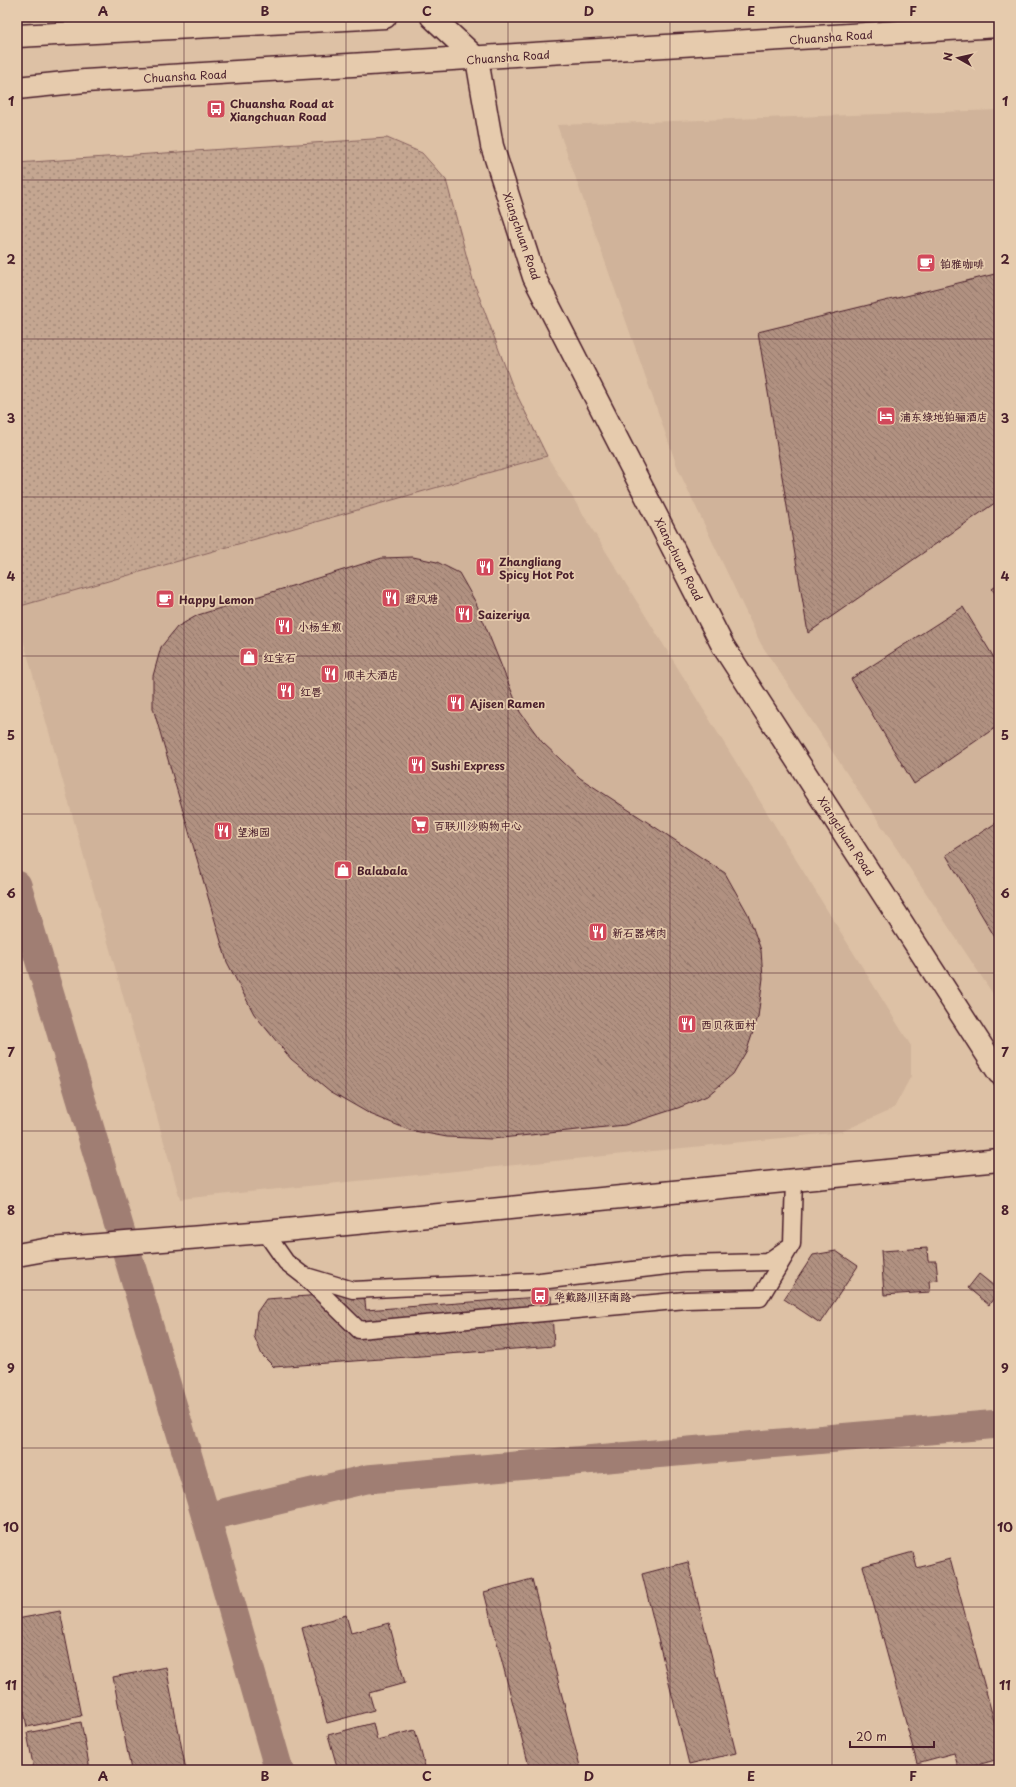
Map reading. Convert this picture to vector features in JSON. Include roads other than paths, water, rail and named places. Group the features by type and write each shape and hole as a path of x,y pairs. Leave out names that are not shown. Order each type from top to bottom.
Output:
{"street":[{"path":"17,36 385,17"},
{"path":"432,17 478,59"},
{"name":"Chuansha Road","path":"17,88 85,82 999,26"},
{"name":"Xiangchuan Road","path":"478,59 492,146 534,277 723,646 999,1073"},
{"path":"17,1255 50,1249 265,1232 999,1160"}],"lane":[{"path":"265,1232 286,1262 304,1276 359,1330 686,1300 760,1298 792,1244 794,1180"},
{"path":"304,1276 353,1290 540,1281 684,1264 767,1262 792,1244"}],"waterway":[{"path":"17,885 206,1517 279,1770"},
{"path":"206,1517 367,1479 999,1424"}],"place":[{"name":"Chuansha Road at Xiangchuan Road","path":"216,109"},
{"name":"铂雅咖啡","path":"926,263"},
{"name":"浦东绿地铂骊酒店","path":"886,416"},
{"name":"Zhangliang Spicy Hot Pot","path":"485,567"},
{"name":"避风塘","path":"391,598"},
{"name":"Happy Lemon","path":"165,599"},
{"name":"Saizeriya","path":"464,614"},
{"name":"小杨生煎","path":"284,626"},
{"name":"红宝石","path":"249,657"},
{"name":"顺丰大酒店","path":"330,674"},
{"name":"红唇","path":"286,691"},
{"name":"Ajisen Ramen","path":"456,703"},
{"name":"Sushi Express","path":"417,765"},
{"name":"百联川沙购物中心","path":"420,825"},
{"name":"望湘园","path":"223,831"},
{"name":"Balabala","path":"343,870"},
{"name":"新石器烤肉","path":"598,932"},
{"name":"西贝莜面村","path":"687,1024"},
{"name":"华戴路川环南路","path":"540,1296"}]}
